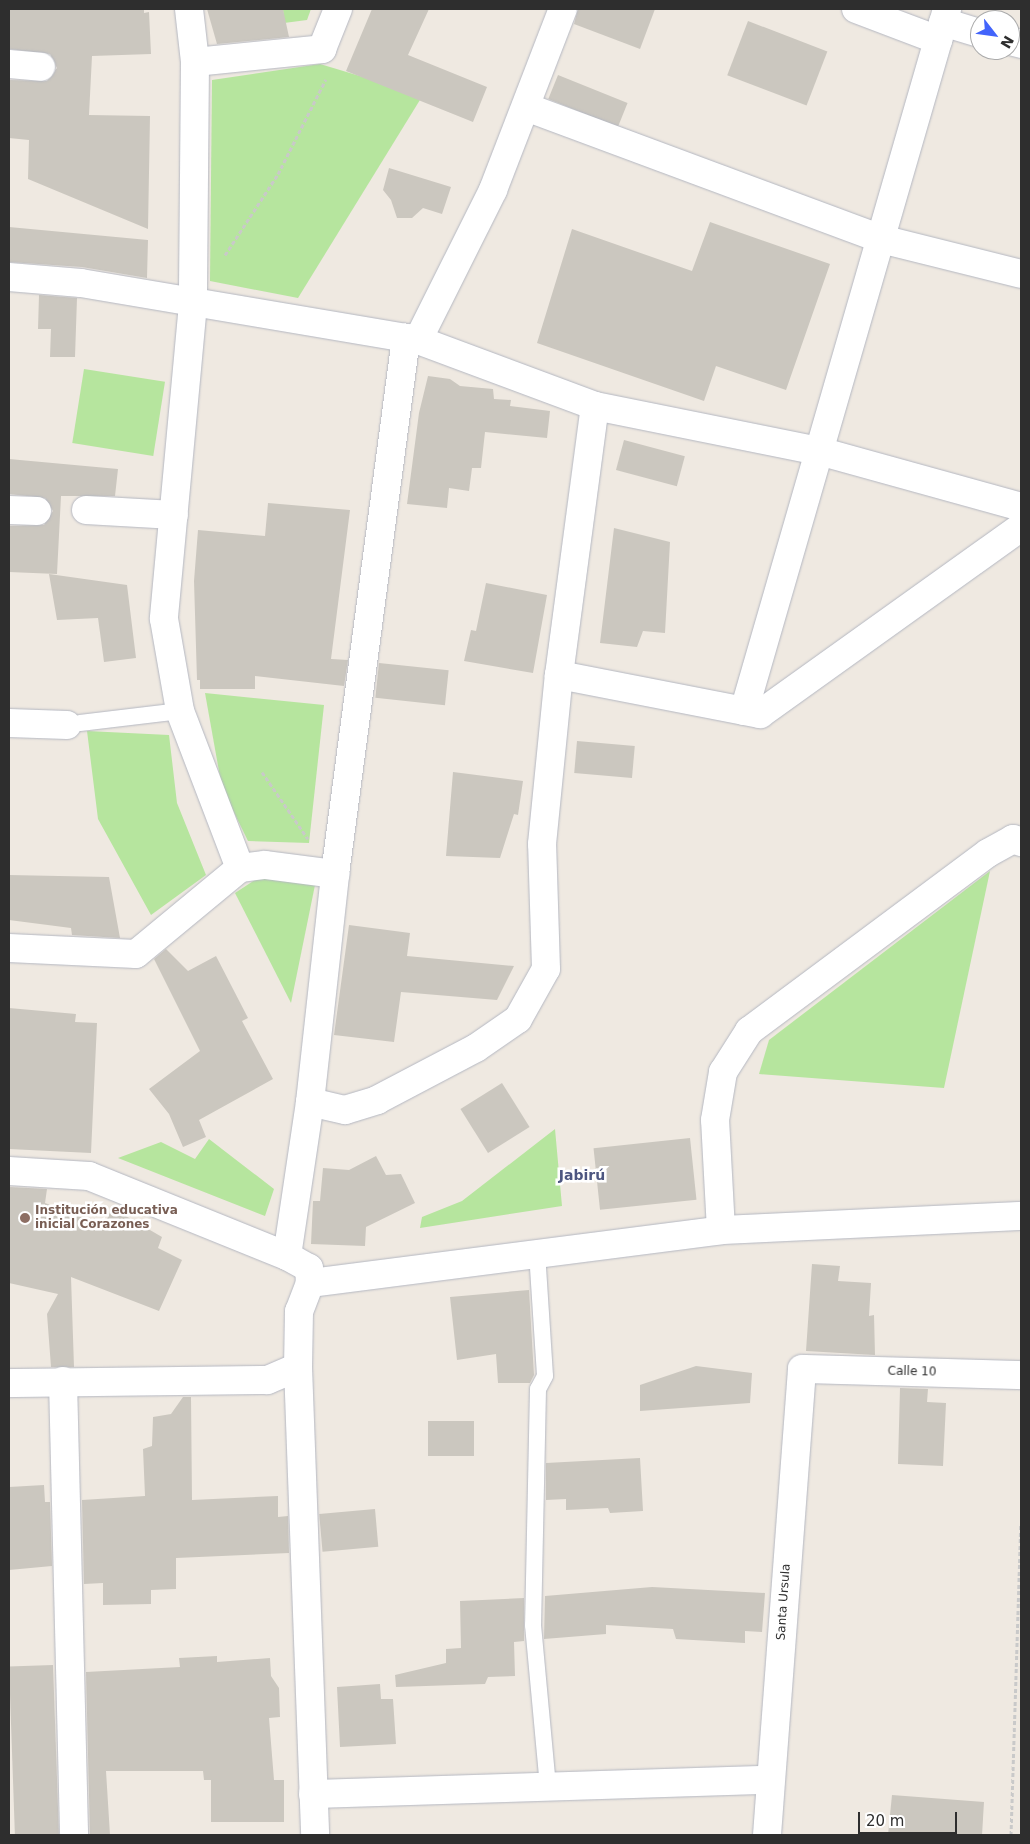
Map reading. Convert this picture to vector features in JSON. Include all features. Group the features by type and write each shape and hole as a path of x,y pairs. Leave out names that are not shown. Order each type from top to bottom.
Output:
{"street":[{"path":"189,9 195,62 193,304 164,619 180,711 240,868"},
{"path":"195,62 322,49 338,9"},
{"path":"287,1256 310,1102 335,874 412,339 493,190 563,9"},
{"path":"856,9 970,31"},
{"path":"744,712 943,24"},
{"path":"9,64 41,67"},
{"path":"526,107 881,239 1021,274"},
{"path":"9,277 81,283 193,304 412,339 595,406 820,451 1021,507"},
{"path":"310,1102 345,1110 377,1100 476,1048 518,1019 546,969 542,844 559,675 595,406"},
{"path":"9,510 37,511"},
{"path":"86,510 174,515"},
{"path":"559,675 760,714 1021,527"},
{"path":"9,723 73,724"},
{"path":"722,1230 715,1120 723,1072 749,1030 988,853 1013,839 1021,842"},
{"path":"9,948 136,954 240,868 265,865 335,874"},
{"path":"9,1171 89,1176 287,1256 309,1268 310,1283 299,1311 298,1367 315,1835"},
{"path":"310,1283 537,1252 722,1230 1020,1211"},
{"path":"9,1383 267,1380 298,1367"},
{"name":"Calle 10","path":"802,1369 1021,1375"},
{"name":"Santa Ursula","path":"767,1835 802,1369"},
{"path":"63,1381 74,1835"},
{"path":"313,1794 770,1780"}],"lane":[{"path":"73,724 180,711"},
{"path":"537,1252 545,1376 538,1389 533,1625 548,1787"}],"path":[{"path":"220,263 278,174 328,73 322,49"},
{"path":"262,772 312,844"},
{"path":"1011,1835 1021,1524"}],"green space":[{"path":"283,9 311,9 307,20 284,23"},
{"path":"320,64 423,95 298,298 210,281 212,80"},
{"path":"84,369 165,382 153,456 72,443"},
{"path":"205,693 324,705 309,843 248,841 222,788"},
{"path":"87,731 169,735 177,803 206,875 151,915 98,819"},
{"path":"990,871 944,1088 759,1074 769,1040"},
{"path":"264,874 315,885 291,1003 235,893"},
{"path":"555,1129 562,1206 420,1228 422,1217 462,1201"},
{"path":"209,1139 274,1189 265,1216 118,1158 161,1142 195,1159"}],"building":[{"path":"9,9 144,9 144,13 149,12 151,54 92,56 89,115 150,116 148,229 28,179 29,140 9,138 9,80 47,81 57,68 50,54 9,49"},
{"path":"207,9 283,9 289,37 217,44"},
{"path":"372,9 429,9 408,55 487,87 473,122 346,71"},
{"path":"578,9 655,9 640,49 574,24"},
{"path":"748,21 827,51 807,106 727,75"},
{"path":"558,75 628,103 618,127 548,99"},
{"path":"389,168 451,187 442,214 423,208 412,218 397,218 391,200 383,190"},
{"path":"710,222 830,264 786,390 716,366 704,401 537,343 572,229 692,271"},
{"path":"9,227 148,240 147,278 82,267 9,262"},
{"path":"39,295 77,298 75,357 50,357 51,329 38,329"},
{"path":"428,376 450,379 460,386 493,389 494,399 511,400 510,406 550,411 547,438 485,432 481,468 472,468 469,491 449,488 447,508 407,504 419,413"},
{"path":"624,440 685,456 677,486 616,470"},
{"path":"9,459 118,469 115,496 61,496 57,574 9,572 9,526 44,525 53,511 45,498 9,494"},
{"path":"268,503 350,510 331,659 348,660 344,686 255,676 255,689 200,689 200,680 197,680 194,581 198,530 265,536"},
{"path":"614,528 670,542 665,633 643,631 637,647 600,643"},
{"path":"49,574 127,585 136,658 104,662 98,618 57,620"},
{"path":"486,583 547,595 533,673 464,661 471,630 476,631"},
{"path":"379,663 449,670 445,705 375,698"},
{"path":"577,741 635,746 632,778 574,773"},
{"path":"453,772 523,781 518,815 514,814 500,858 446,856"},
{"path":"9,875 109,877 120,938 72,935 71,928 9,920"},
{"path":"349,925 410,933 407,956 514,966 497,1000 401,992 394,1042 334,1035"},
{"path":"166,949 188,971 216,956 248,1018 242,1021 273,1079 199,1120 206,1137 183,1147 169,1114 149,1089 200,1051 154,959"},
{"path":"9,1008 76,1014 75,1022 97,1023 91,1153 9,1149"},
{"path":"502,1083 530,1127 488,1153 460,1109"},
{"path":"690,1138 696,1200 600,1210 594,1148"},
{"path":"376,1156 386,1175 401,1174 415,1203 366,1227 365,1246 311,1244 313,1201 320,1201 323,1168 349,1170"},
{"path":"9,1187 47,1189 45,1203 104,1226 112,1208 162,1237 158,1248 182,1260 159,1311 71,1277 74,1367 51,1367 47,1314 58,1294 9,1283"},
{"path":"812,1264 840,1266 838,1281 871,1283 869,1316 874,1315 875,1355 806,1351"},
{"path":"529,1290 534,1375 530,1383 498,1383 496,1354 457,1360 450,1297"},
{"path":"696,1366 752,1373 750,1403 640,1411 640,1385"},
{"path":"900,1388 928,1389 927,1402 946,1403 943,1466 898,1464"},
{"path":"183,1397 191,1397 192,1500 278,1496 278,1517 288,1516 289,1553 176,1558 176,1589 151,1590 151,1604 103,1605 103,1583 84,1584 82,1500 145,1496 143,1449 152,1446 153,1417 171,1414"},
{"path":"428,1421 474,1421 474,1456 428,1456"},
{"path":"640,1458 643,1511 610,1513 608,1508 566,1510 566,1499 546,1500 546,1463"},
{"path":"44,1485 45,1502 50,1502 52,1566 9,1570 9,1487"},
{"path":"375,1509 378,1547 323,1552 319,1514"},
{"path":"652,1587 765,1593 762,1632 745,1631 745,1643 676,1639 673,1629 606,1625 606,1634 544,1639 545,1596"},
{"path":"524,1598 524,1641 514,1642 515,1676 488,1677 485,1684 396,1687 395,1675 446,1663 446,1649 461,1648 460,1601"},
{"path":"217,1656 217,1662 270,1658 271,1676 279,1688 280,1717 269,1718 274,1780 284,1780 284,1822 211,1822 211,1780 204,1780 203,1771 106,1771 110,1835 90,1835 86,1672 180,1667 179,1658"},
{"path":"53,1665 59,1835 15,1835 9,1667"},
{"path":"380,1684 381,1699 393,1699 396,1744 340,1747 337,1687"},
{"path":"892,1795 984,1802 982,1835 888,1835"}],"place":[{"name":"Institución educativa inicial Corazones","path":"25,1218"}],"district":[{"name":"Jabirú","path":"582,1175"}]}
